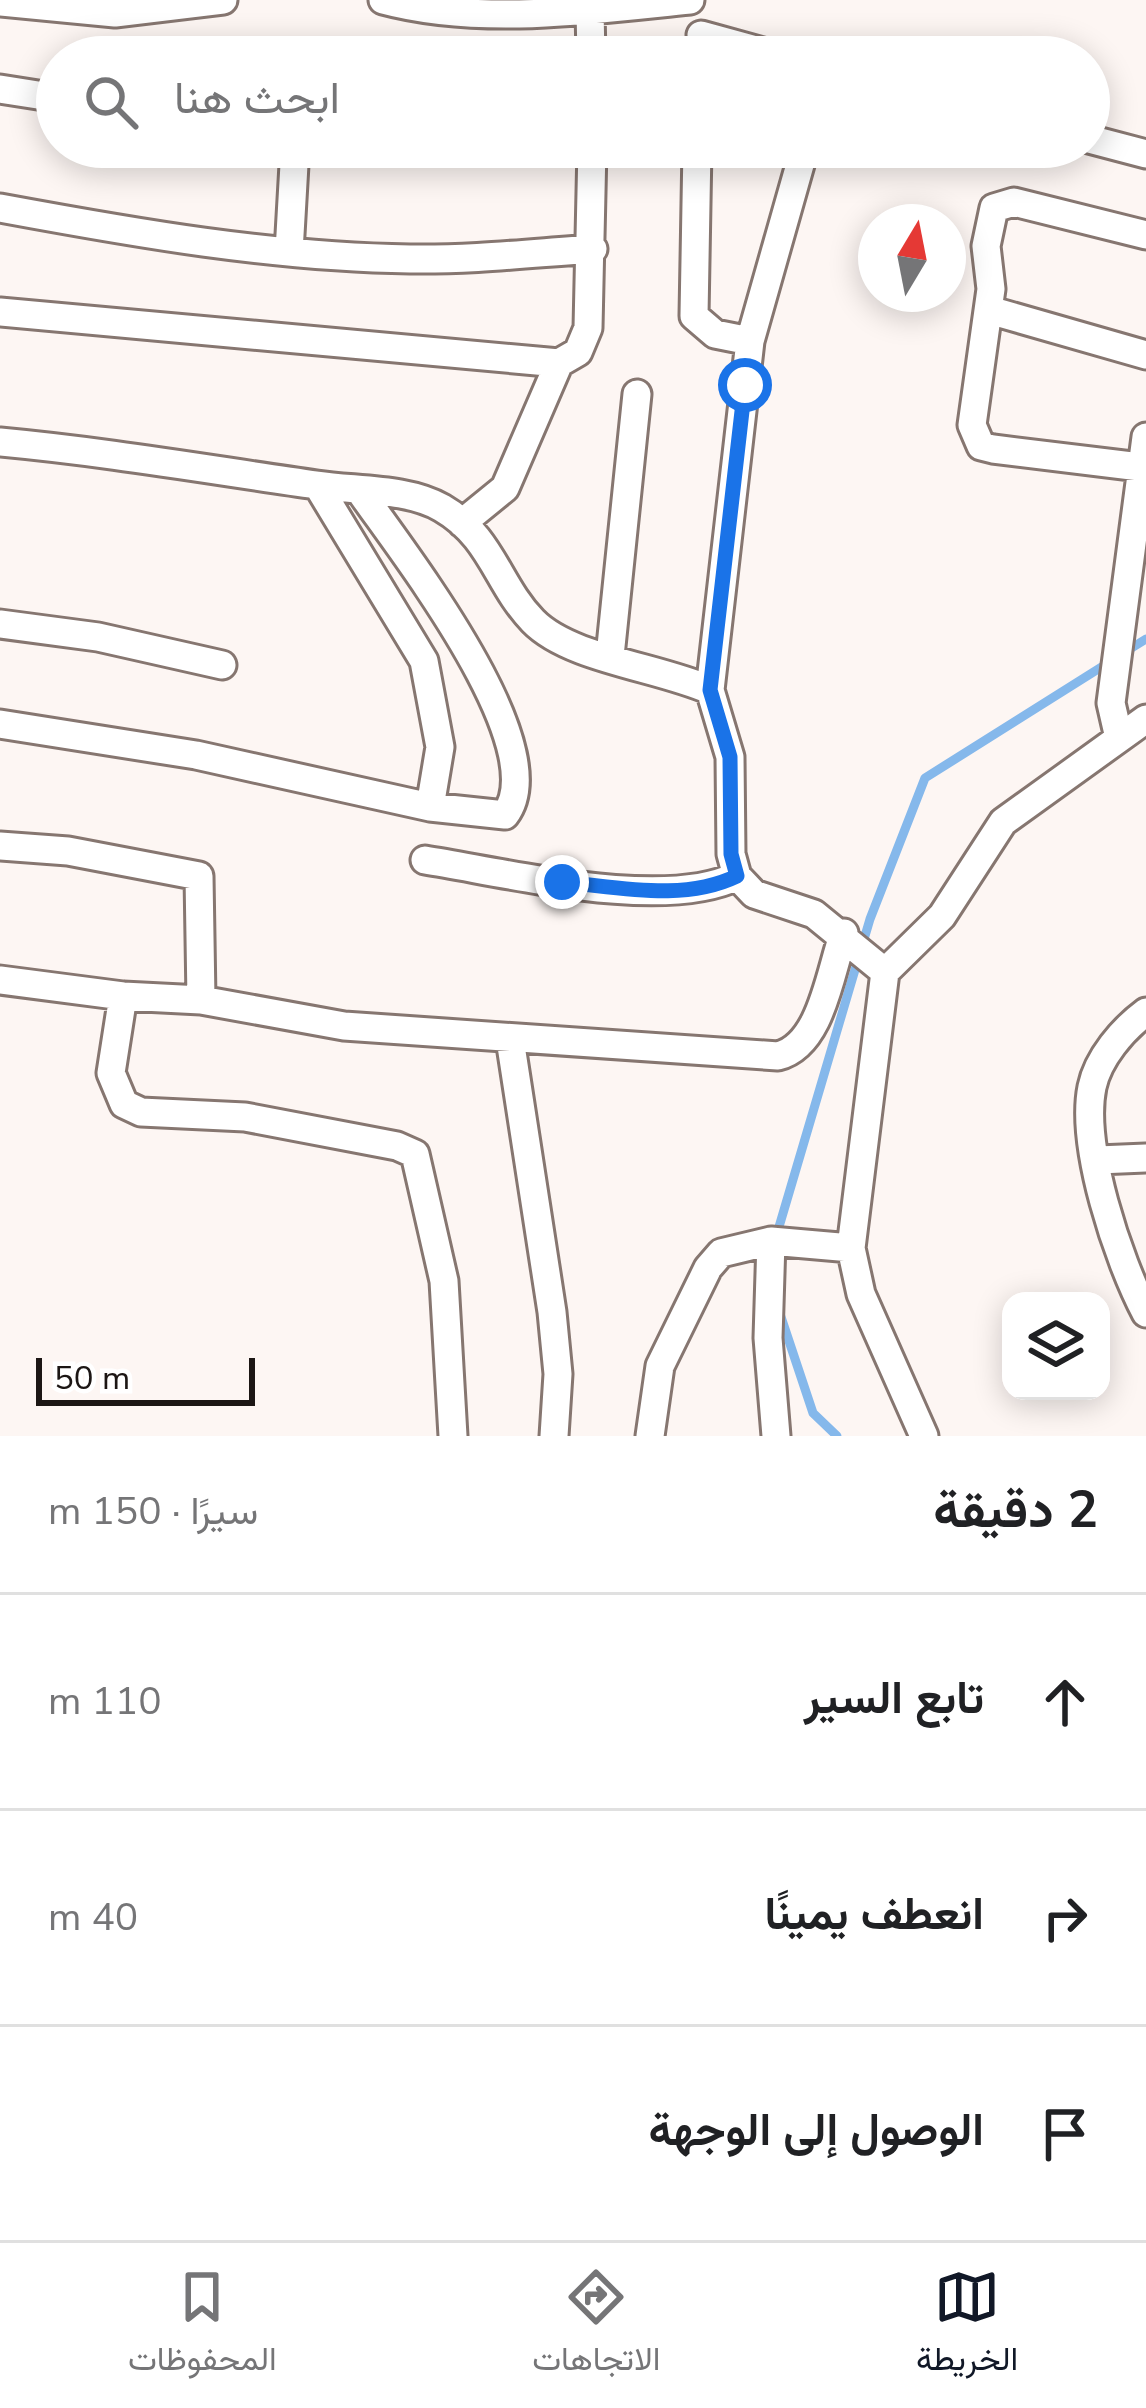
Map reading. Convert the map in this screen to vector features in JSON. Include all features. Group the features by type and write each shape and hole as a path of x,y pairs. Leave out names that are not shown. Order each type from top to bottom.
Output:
{"street":[{"path":"0,2 115,13 223,0"},
{"path":"382,0 440,12 590,10 691,0 699,36"},
{"path":"590,10 591,36"},
{"path":"0,89 36,95"},
{"path":"1110,145 1146,154"},
{"path":"289,252 294,168"},
{"path":"0,312 559,363 578,352 588,328 592,168"},
{"path":"697,168 694,316 715,334 750,341"},
{"path":"799,168 750,341 710,690 730,757 731,854 737,876 754,895 814,914 844,933 885,972"},
{"path":"1140,466 981,446 972,425 988,310 986,246 994,208 1001,202 1146,235"},
{"path":"0,208 122,231 289,252 412,260 593,249"},
{"path":"988,310 1146,355"},
{"path":"462,523 506,488 559,363"},
{"path":"610,656 637,394"},
{"path":"1120,739 1111,703 1136,548 1146,437"},
{"path":"0,442 124,454 440,506 495,557 512,594 535,623 565,644 710,690"},
{"path":"318,486 424,662 440,747 430,807"},
{"path":"0,724 196,755 430,807 505,815 511,808 513,758 508,731 470,654 360,490"},
{"path":"0,624 98,637 222,665"},
{"path":"924,1436 860,1294 851,1248 885,972 942,916 1003,822 1146,719"},
{"path":"0,846 68,851 199,876 201,1000"},
{"path":"425,860 562,882 682,892 710,889 737,876"},
{"path":"0,980 123,996 201,1000 344,1026 753,1055 794,1052 808,1039 844,933"},
{"path":"123,996 111,1073 124,1104 162,1115 245,1118 397,1146 415,1154 444,1281 453,1436"},
{"path":"1146,1012 1110,1048 1093,1083 1089,1125 1116,1240 1146,1313"},
{"path":"511,1039 552,1312 558,1374 554,1436"},
{"path":"1098,1160 1146,1158"},
{"path":"650,1436 660,1366 708,1268 721,1253 771,1241 851,1248"},
{"path":"771,1241 768,1337 776,1436"}],"waterway":[{"path":"1125,652 1146,639"},
{"path":"776,1237 870,919 925,778 1111,661"},
{"path":"779,1311 813,1413 837,1436"}],"route":[{"path":"562,882 682,892 710,889 737,876 731,854 730,757 710,690 745,385"}]}
